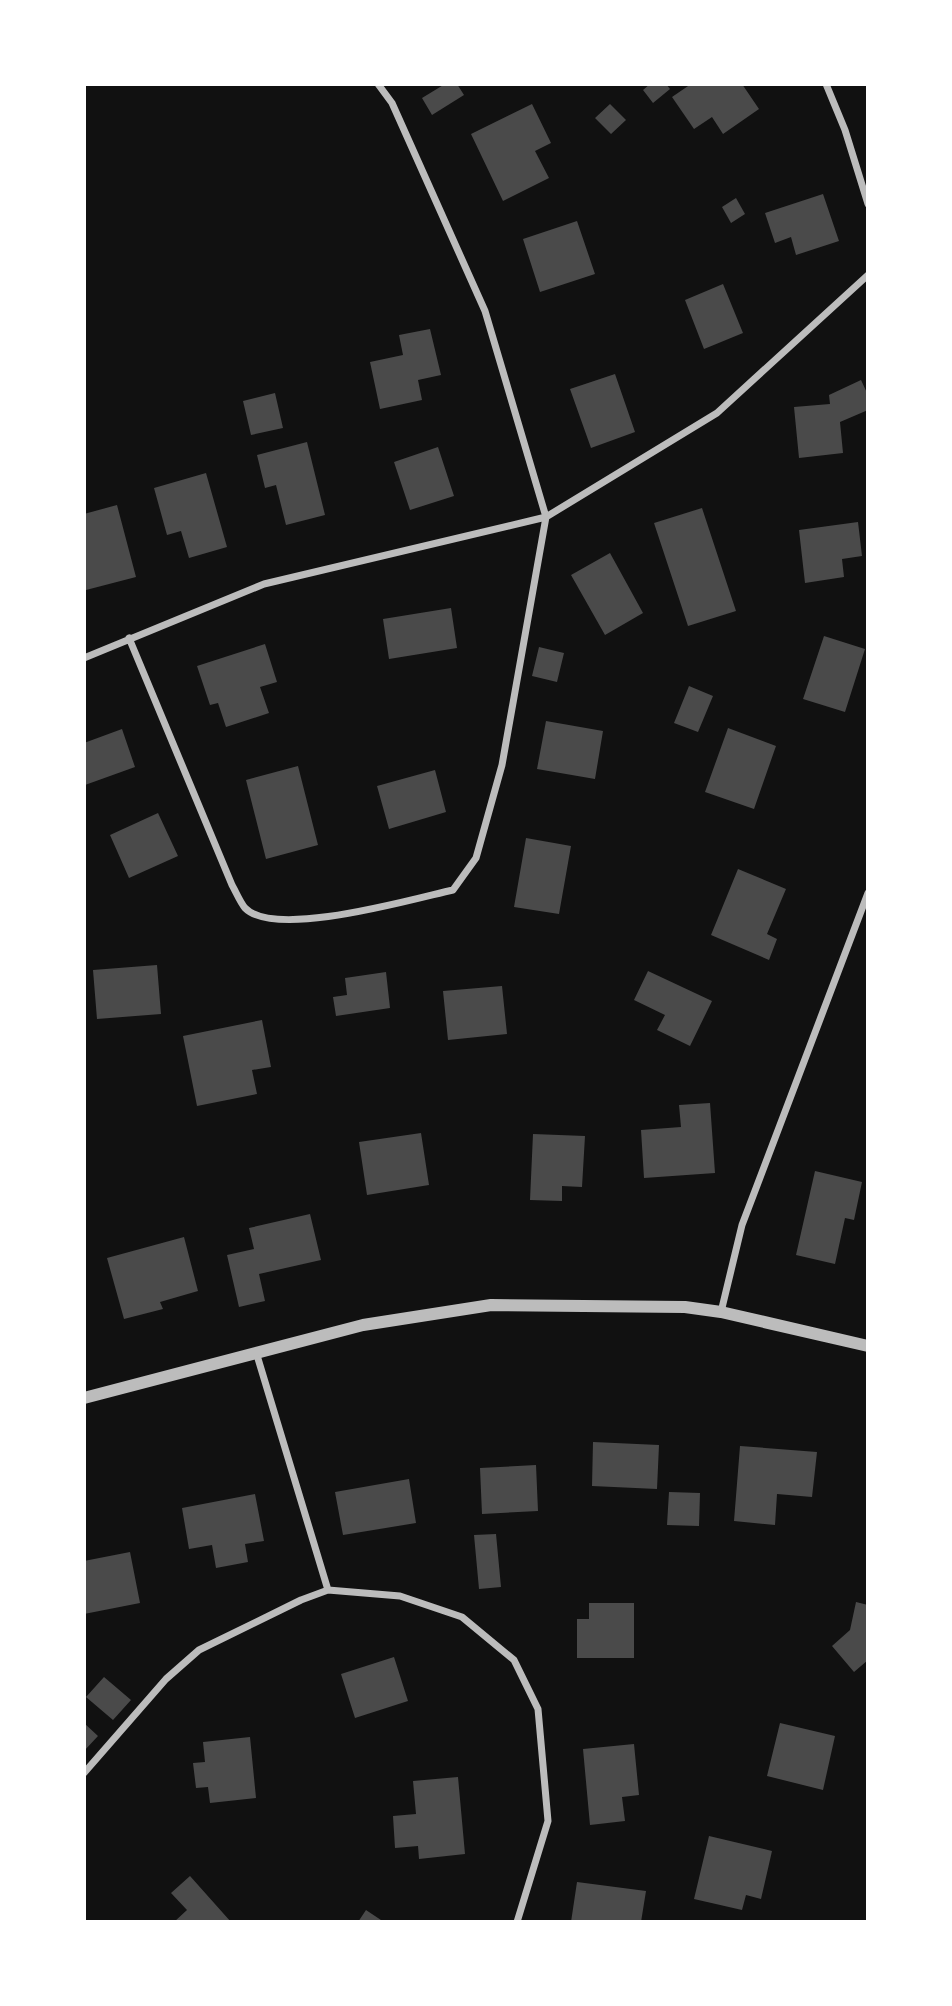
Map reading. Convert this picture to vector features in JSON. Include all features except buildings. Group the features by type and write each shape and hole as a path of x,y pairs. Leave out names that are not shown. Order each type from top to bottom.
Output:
{"street":[{"path":"129,638 232,885 246,909 267,918 291,921 349,913 453,890 476,858 502,765 546,517 485,311 392,103 378,84"},
{"path":"826,84 845,130 868,204"},
{"path":"84,659 264,584 546,517 717,413 868,275"},
{"path":"721,1312 742,1225 868,893"},
{"path":"84,1398 363,1325 491,1305 685,1307 721,1312 868,1346"},
{"path":"256,1352 328,1590"},
{"path":"84,1773 166,1679 199,1650 301,1600 328,1590 400,1596 462,1617 514,1660 538,1709 548,1821 517,1922"}]}
